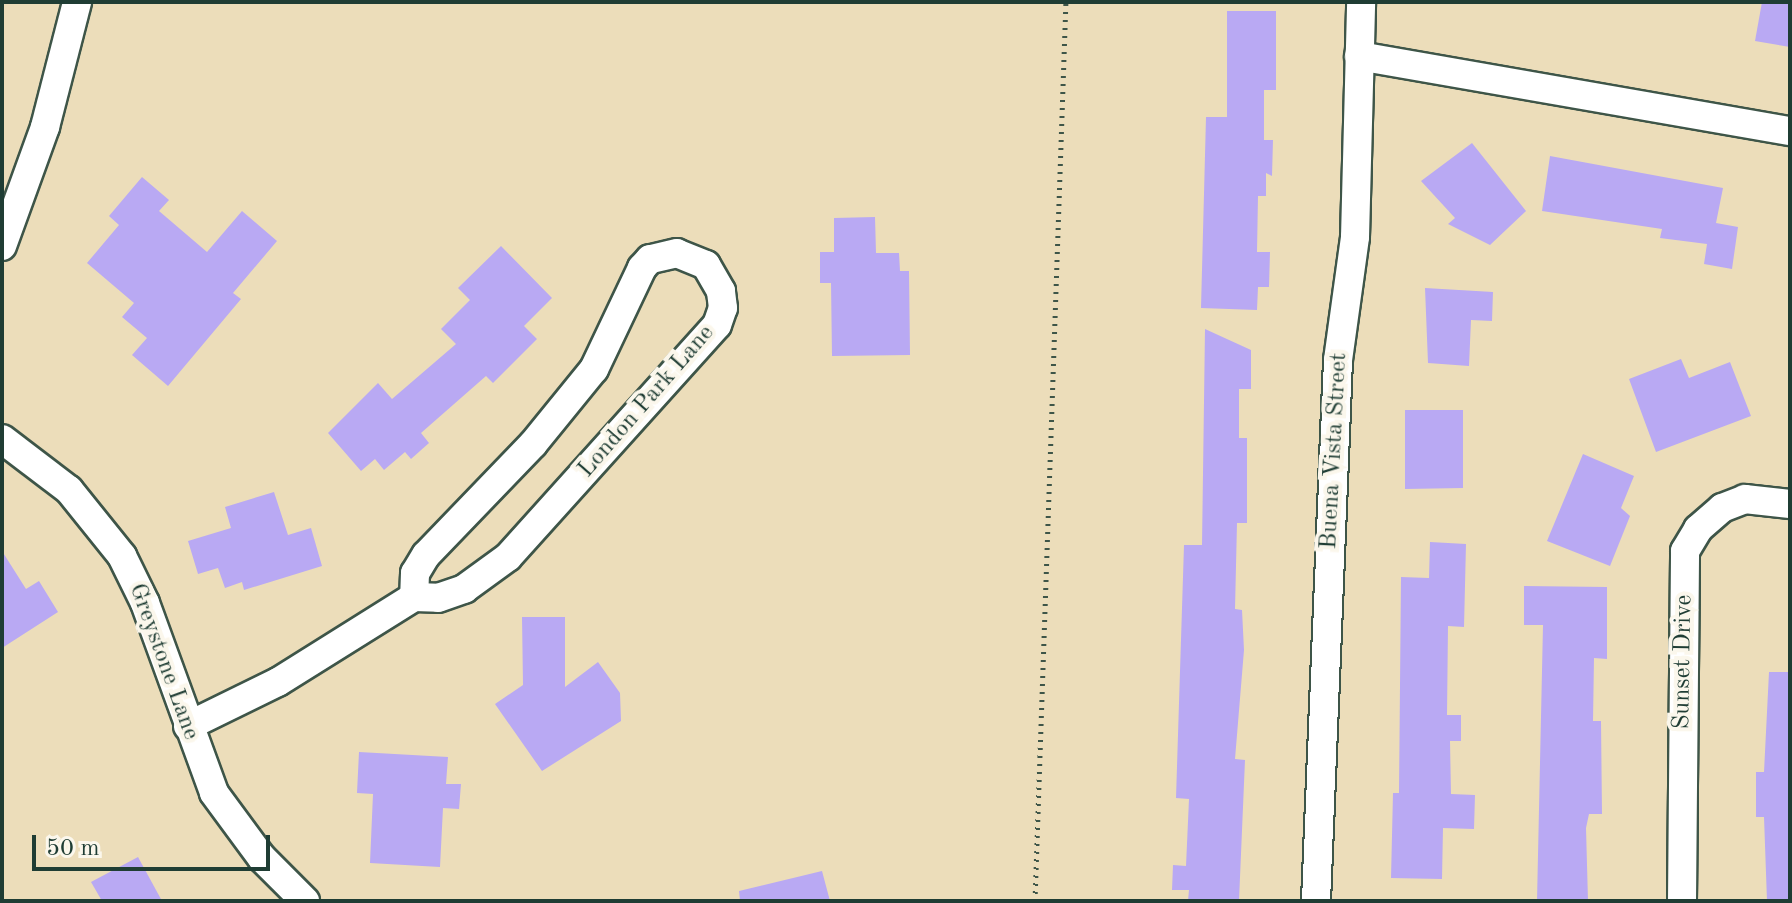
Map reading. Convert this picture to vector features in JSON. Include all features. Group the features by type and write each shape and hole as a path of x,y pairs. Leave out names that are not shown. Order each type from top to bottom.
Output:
{"street":[{"path":"2,246 45,127 77,2"},
{"name":"Buena Vista Street","path":"1316,901 1338,360 1355,237 1361,2"},
{"path":"1359,56 1790,131"},
{"name":"London Park Lane","path":"188,726 278,682 414,597 438,598 464,589 508,557 706,339 723,308 716,276 706,265 677,253 650,259 642,268 594,369 533,444 426,555 415,573 414,597"},
{"name":"Greystone Lane","path":"2,439 69,490 122,556 145,603 214,793 230,818 305,901"},
{"name":"Sunset Drive","path":"1682,901 1685,551 1698,529 1722,508 1745,499 1790,504"}],"path":[{"path":"1035,901 1066,2"}],"building":[{"path":"1762,2 1790,2 1790,47 1755,41"},
{"path":"1227,11 1276,11 1276,90 1264,90 1264,140 1273,140 1272,176 1266,173 1266,196 1258,196 1257,252 1270,252 1269,287 1258,287 1257,310 1201,308 1206,117 1227,117"},
{"path":"1472,143 1526,211 1490,245 1448,224 1455,218 1421,181"},
{"path":"1550,156 1723,188 1716,223 1738,227 1732,269 1704,264 1707,244 1660,238 1662,229 1542,211"},
{"path":"142,177 169,200 159,211 207,252 242,211 277,241 233,293 241,299 168,386 132,355 147,338 122,317 134,303 87,263 119,225 109,216"},
{"path":"875,217 876,253 899,253 900,271 909,271 910,355 832,356 831,283 820,283 820,252 834,252 834,218"},
{"path":"501,246 552,298 524,326 537,339 493,383 486,376 421,433 429,443 411,459 405,452 384,470 375,459 361,471 328,433 378,383 392,399 456,344 441,329 470,300 458,288"},
{"path":"1425,288 1493,292 1492,321 1471,320 1469,366 1428,363"},
{"path":"1205,329 1251,350 1251,389 1239,389 1239,438 1247,438 1247,523 1237,523 1235,609 1242,610 1244,650 1235,759 1245,760 1239,901 1188,901 1189,890 1172,890 1173,865 1186,866 1189,799 1176,798 1184,545 1202,545"},
{"path":"1681,359 1689,378 1730,362 1751,416 1656,452 1629,379"},
{"path":"1405,410 1463,410 1463,488 1405,489"},
{"path":"1583,454 1634,476 1621,508 1630,516 1610,566 1547,541"},
{"path":"274,492 288,535 311,528 322,566 244,590 242,582 225,588 218,568 198,574 188,541 231,528 225,507"},
{"path":"1430,542 1466,544 1464,627 1448,626 1447,715 1461,715 1461,741 1450,741 1451,794 1475,795 1474,829 1443,828 1442,879 1391,878 1393,793 1399,793 1401,577 1429,578"},
{"path":"2,551 26,589 39,581 58,612 2,648"},
{"path":"1524,586 1607,587 1607,659 1594,658 1593,721 1601,721 1602,814 1589,814 1586,828 1588,901 1537,901 1543,625 1524,625"},
{"path":"522,617 565,617 565,687 598,662 620,693 621,721 542,771 495,704 523,685"},
{"path":"1769,672 1790,672 1790,901 1767,901 1764,817 1756,817 1756,772 1764,772"},
{"path":"359,752 448,757 446,784 461,784 459,809 443,808 440,867 370,863 373,794 357,793"},
{"path":"138,857 162,901 102,901 91,882"},
{"path":"822,871 830,901 740,901 739,891"}]}
